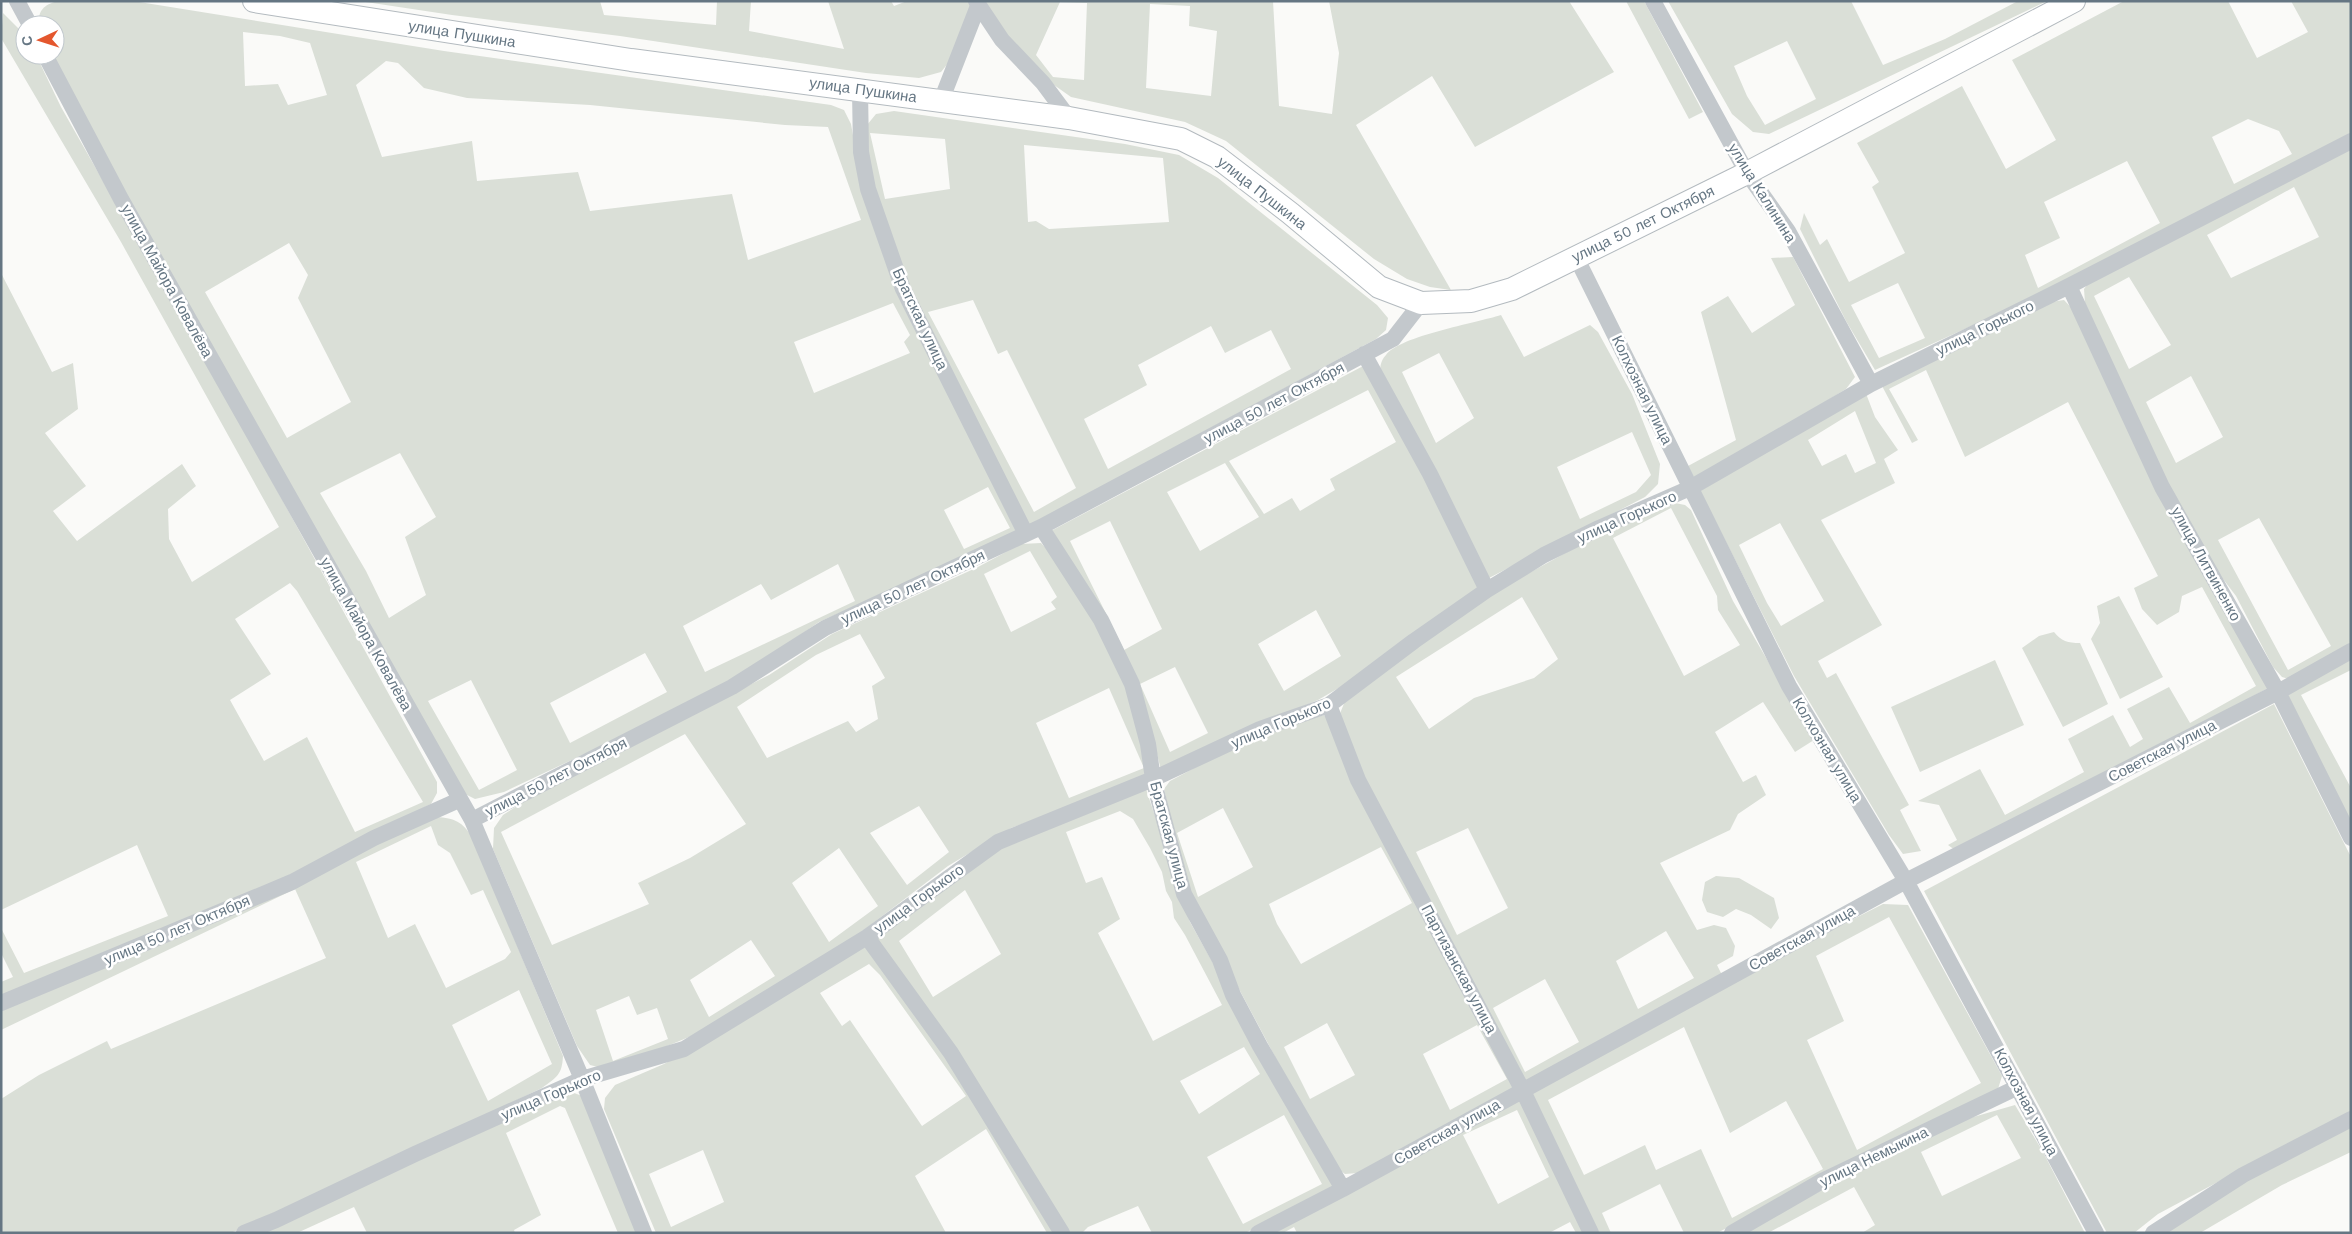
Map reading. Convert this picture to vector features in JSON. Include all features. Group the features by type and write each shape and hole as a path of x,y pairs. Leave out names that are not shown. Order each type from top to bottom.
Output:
{"main road":[{"name":"улица Пушкина","path":"254,1 631,60 1069,118 1181,138 1216,157 1290,213 1379,287 1421,303"},
{"name":"улица 50 лет Октября","path":"1421,303 1471,302 1512,289 1747,173 2074,1"}],"street":[{"path":"17,1 25,15"},
{"name":"улица Калинина","path":"1653,1 1747,173 1788,231 1871,384"},
{"path":"940,100 977,4"},
{"path":"977,4 1002,40 1043,83 1069,118"},
{"name":"улица Майора Ковалёва","path":"50,65 121,199 472,820 582,1079 644,1233"},
{"name":"Братская улица","path":"860,90 861,152 868,189 903,289 1033,531 1101,620 1132,684 1148,744 1153,779 1184,894 1220,960 1233,995 1260,1046 1344,1188"},
{"name":"улица Горького","path":"244,1233 582,1079 684,1049 867,937 998,842 1153,779 1260,729 1329,705 1414,641 1487,590 1544,555 1690,488 1871,384 2069,286 2351,140"},
{"name":"Колхозная улица","path":"1576,257 1789,686 1906,881 2096,1233"},
{"name":"улица Литвиненко","path":"2069,286 2162,487 2278,692 2351,838"},
{"name":"улица 50 лет Октября","path":"472,820 732,687 825,628 1033,531 1393,339 1421,303"},
{"path":"1364,354 1430,474 1487,590"},
{"name":"Советская улица","path":"1258,1233 1523,1091 1906,881 2278,692 2351,651"},
{"name":"Партизанская улица","path":"1329,705 1358,780 1523,1091 1591,1233"},
{"name":"улица 50 лет Октября","path":"1,1003 292,882 374,838 459,800"},
{"path":"867,937 951,1053 1062,1233"},
{"name":"улица Немыкина","path":"1732,1233 1822,1181 2018,1087"},
{"path":"2153,1233 2243,1175 2351,1120"}],"shaded area":[{"path":"58,1 133,1 444,51 831,105 844,110 851,124 861,180 1020,532 819,622 742,675 595,749 504,792 475,799 463,793 149,238 57,65 65,65 65,15 39,15 45,6","holes":["243,32 280,36 310,43 327,95 288,105 278,84 245,86","386,61 398,63 424,88 467,98 590,105 785,125 828,127 861,220 748,260 732,194 590,211 578,172 477,181 472,141 382,157 356,85","289,243 308,275 298,298 351,402 287,438 205,292","893,303 910,335 904,342 910,353 814,393 794,342","400,453 436,517 405,537 426,595 389,618 366,571 320,493","988,487 1010,528 964,549 944,510","838,564 855,601 705,672 683,626 761,584 771,600","645,653 667,692 570,743 550,703","471,680 517,770 479,790 428,701"]},
{"path":"359,1 600,1 604,15 716,25 717,1 751,1 749,31 844,49 828,1 891,1 894,6 907,1 972,1 957,52 941,72 919,78 866,73 620,36 452,15"},
{"path":"982,1 1273,1 1279,106 1332,114 1339,53 1329,1 1569,1 1614,72 1475,147 1432,76 1356,125 1451,290 1430,287 1407,279 1374,259 1226,141 1185,122 1071,97 1047,80 1003,33","holes":["1060,2 1087,3 1084,80 1053,77 1036,55","1150,4 1190,6 1189,26 1217,31 1211,96 1146,88"]},
{"path":"1626,1 1644,1 1703,112 1689,119"},
{"path":"1668,1 1851,1 1883,65 1945,39 2018,1 2047,1 1769,134 1753,132 1732,114","holes":["1787,41 1816,99 1765,125 1747,96 1734,66"]},
{"path":"2124,1 2228,1 2257,58 2308,32 2291,1 2351,1 2351,135 2061,285 1875,370 1846,321 1800,229 1804,213 1820,245 1827,239 1849,282 1905,253 1872,187 1879,182 1857,143 1962,86 2006,169 2056,140 2012,60","holes":["2248,119 2279,131 2292,154 2234,184 2212,137","2127,161 2160,223 2038,288 2025,255 2060,238 2044,202","1898,283 1925,338 1879,358 1851,305"]},
{"path":"3,13 15,25 15,62 1,38"},
{"path":"17,65 41,65 61,107 228,401 437,782 437,793 431,804 282,879 1,997 1,982 13,977 1,953 1,928 24,973 168,916 137,845 1,910 1,273 52,372 73,363 78,409 45,433 86,486 53,511 77,541 182,464 196,486 168,509 169,539 192,582 279,527 121,242","holes":["290,583 297,591 423,802 355,832 307,737 264,761 230,700 271,674 235,619"]},
{"path":"894,111 1125,144 1179,155 1218,178 1377,305 1388,318 1386,330 1376,339 1027,527 906,287 871,187 867,125 876,114","holes":["870,133 945,139 950,189 885,199","1024,145 1163,158 1169,222 1049,229 1036,221 1028,222","973,300 998,354 1007,350 1076,488 1034,512 928,312","1211,326 1225,353 1271,330 1291,369 1108,469 1084,419 1147,385 1138,365"]},
{"path":"2351,147 2351,645 2289,679 2282,677 2273,667 2236,596 2220,575 2166,482 2085,303 2084,289 2090,281","holes":["2294,187 2319,237 2231,278 2207,235","2129,277 2171,345 2129,369 2094,296","2191,376 2223,437 2176,463 2146,402","2259,518 2331,646 2288,670 2218,540"]},
{"path":"1793,257 1855,377 1846,389 1696,481 1688,466 1736,440 1701,312 1728,296 1752,333 1795,305 1771,258"},
{"path":"2064,300 2082,319 2268,688 1963,856 1948,845 1957,840 1939,805 1918,801 1980,769 2005,815 2084,772 2068,739 2113,715 2130,747 2143,739 2127,709 2169,687 2190,723 2256,686 2202,587 2182,596 2179,612 2157,625 2142,609 2134,588 2158,576 2068,402 1965,457 1926,370 1889,389 1918,440 1912,443 1881,384 2051,302"},
{"path":"1501,315 1524,357 1590,325 1598,332 1632,394 1660,464 1658,484 1645,497 1489,578 1380,376 1380,367 1386,355 1394,348 1406,342 1439,331","holes":["1439,353 1474,418 1436,443 1402,372","1632,432 1651,475 1636,492 1580,519 1557,467"]},
{"path":"1365,365 1482,586 1356,678 1318,700 1236,734 1161,770 1154,742 1049,532","holes":["1368,390 1396,442 1330,479 1335,490 1300,511 1292,498 1264,514 1229,461","1225,463 1259,517 1200,551 1167,492","1110,521 1162,629 1124,650 1070,541","1316,610 1341,656 1284,691 1258,644","1175,667 1208,733 1170,752 1140,684"]},
{"path":"1865,391 1875,417 1898,450 1884,459 1895,483 1821,520 1882,625 1818,661 1827,678 1836,673 1909,805 1900,810 1921,851 1903,854 1889,835 1794,676 1700,491","holes":["1855,411 1876,463 1855,473 1846,454 1822,466 1808,440","1780,523 1824,601 1781,626 1767,603 1739,545"]},
{"path":"1675,503 1685,505 1691,510 1733,601 1814,740 1795,752 1763,702 1715,732 1743,782 1756,775 1766,795 1738,814 1730,830 1660,863 1697,930 1714,925 1726,928 1735,946 1733,956 1717,965 1722,975 1523,1084 1361,775 1339,716 1345,701 1485,597 1591,539","holes":["1671,508 1717,596 1718,610 1740,645 1684,676 1613,538","1522,597 1558,659 1534,678 1474,698 1429,729 1396,677","1468,828 1508,908 1457,935 1416,852","1666,931 1694,978 1638,1009 1616,961","1545,979 1579,1042 1525,1072 1493,1008"]},
{"path":"1041,543 1057,560 1098,625 1129,689 1150,776 1011,828 948,866 835,952 701,1032 606,1069 590,1065 577,1046 493,849 494,828 503,815 534,795 769,675 832,634 978,567 1021,544","holes":["1030,551 1057,597 1051,602 1056,609 1011,632 984,574","860,634 885,678 872,686 878,719 856,732 848,721 767,758 737,707 816,655","1109,688 1144,768 1069,798 1036,723","685,734 746,824 690,858 638,883 649,904 552,945 501,832","919,806 949,852 907,885 870,833","839,848 878,906 829,942 792,883","751,940 775,976 709,1017 690,980","629,996 637,1015 657,1008 668,1039 613,1061 596,1010"]},
{"path":"2119,596 2163,677 2120,699 2091,639 2100,623 2097,606"},
{"path":"2054,632 2065,641 2080,643 2108,704 2063,727 2022,648 2039,636"},
{"path":"2351,657 2351,670 2301,695 2351,788 2351,825 2286,693"},
{"path":"1995,660 2024,725 1920,772 1891,707"},
{"path":"2274,704 2351,857 2351,1111 2158,1214 2134,1233 2107,1233 1924,891"},
{"path":"1324,715 1331,724 1516,1088 1358,1173 1345,1174 1336,1167 1322,1145 1189,895 1164,789 1170,781 1251,738","holes":["1223,808 1253,867 1198,897 1177,833","1381,847 1412,903 1301,964 1277,924 1269,904","1327,1023 1355,1075 1310,1099 1284,1047","1477,1025 1507,1079 1450,1110 1423,1054"]},
{"path":"1146,789 1190,922 1338,1186 1245,1233 1152,1233 1138,1206 1088,1227 1082,1233 1066,1233 873,939 996,848","holes":["1120,811 1133,819 1162,872 1166,891 1172,902 1174,918 1222,1005 1153,1041 1098,933 1120,919 1102,877 1086,883 1066,832","965,890 1001,954 933,997 899,941","1244,1047 1260,1074 1199,1114 1180,1081","1284,1115 1322,1184 1243,1224 1207,1157"]},
{"path":"437,817 448,818 457,822 469,832 563,1056 560,1072 555,1078 542,1088 275,1216 230,1233 1,1233 1,1099 39,1075 107,1041 111,1049 326,958 295,889 1,1030 1,1010 378,840","holes":["431,826 438,845 450,853 471,895 483,890 511,952 505,959 446,988 415,924 388,938 356,862","519,990 552,1064 488,1101 452,1025"]},
{"path":"1716,876 1739,878 1774,898 1779,918 1771,929 1751,915 1736,909 1723,917 1707,912 1702,900 1705,882"},
{"path":"1883,904 1908,905 2002,1076 1998,1089 1717,1233 1684,1233 1660,1184 1602,1213 1611,1233 1595,1233 1530,1094 1720,987","holes":["1889,917 1981,1083 1857,1150 1807,1040 1844,1021 1816,956","1684,1027 1730,1133 1786,1101 1823,1169 1732,1218 1701,1149 1656,1170 1645,1145 1584,1175 1548,1100"]},
{"path":"864,945 947,1055 1057,1233 1047,1233 986,1129 915,1176 946,1233 656,1233 604,1109 605,1098 615,1085 664,1064","holes":["869,964 880,975 966,1096 922,1126 850,1020 842,1026 820,993","703,1150 724,1202 671,1227 649,1174"]},
{"path":"569,1091 582,1096 638,1233 618,1233 565,1108 560,1106 506,1133 541,1215 514,1230 515,1233 367,1233 354,1207 297,1233 256,1233"},
{"path":"1519,1097 1584,1233 1576,1233 1570,1222 1549,1233 1297,1233 1294,1227 1283,1233 1266,1233","holes":["1517,1110 1549,1177 1498,1204 1463,1135"]},
{"path":"2015,1105 2043,1152 2085,1233 1862,1233 1875,1225 1854,1187 1768,1233 1741,1233 1865,1167 1956,1122","holes":["1997,1115 2021,1158 1942,1196 1921,1152"]},
{"path":"2351,1123 2351,1152 2282,1185 2200,1233 2163,1233 2246,1178"}]}
